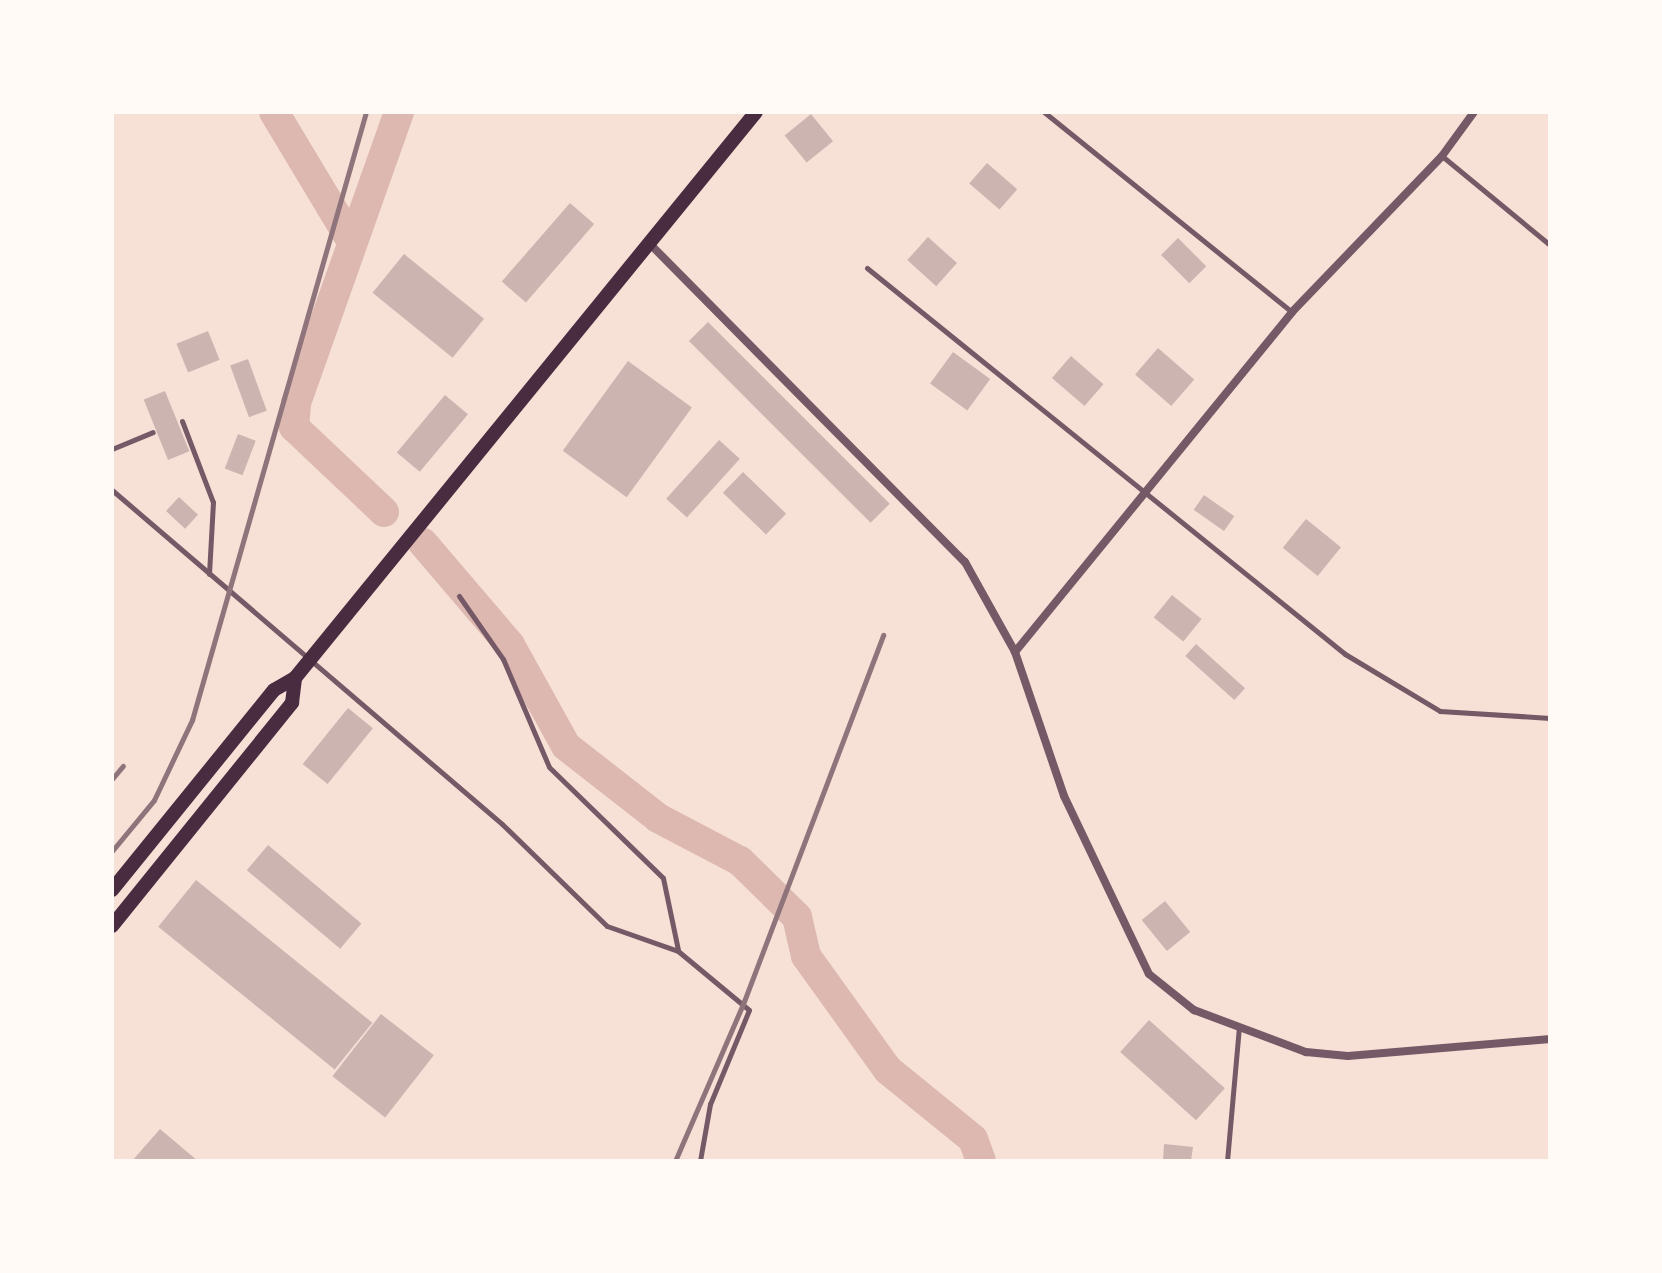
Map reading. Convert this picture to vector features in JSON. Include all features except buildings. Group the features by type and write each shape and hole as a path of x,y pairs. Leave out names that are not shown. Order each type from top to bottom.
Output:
{"main road":[{"path":"112,890 274,690 295,678 308,663 756,112"},
{"path":"112,926 292,703 295,678"}],"street":[{"path":"1015,652 1292,312 1442,156 1474,112"},
{"path":"649,243 965,562 1015,652 1064,796 1149,974 1194,1010 1306,1052 1348,1056 1550,1039"}],"lane":[{"path":"1044,112 1292,312"},
{"path":"1442,156 1550,245"},
{"path":"867,268 1345,654 1440,711 1550,718"},
{"path":"182,421 213,502 209,575"},
{"path":"112,449 153,432"},
{"path":"112,490 308,663 502,824 607,926 678,951 749,1010 710,1104 700,1161"},
{"path":"459,596 503,659 549,767 663,878 678,951"},
{"path":"1227,1161 1239,1027"}],"waterway":[{"path":"274,112 351,240"},
{"path":"384,512 294,427 296,403 399,112"},
{"path":"423,543 510,645 566,746 658,818 740,861 797,917 806,956 888,1070 973,1139 981,1161"}],"railway":[{"path":"112,851 154,800 192,720 366,112"},
{"path":"675,1161 743,1004 883,635"},
{"path":"112,779 123,766"}]}
